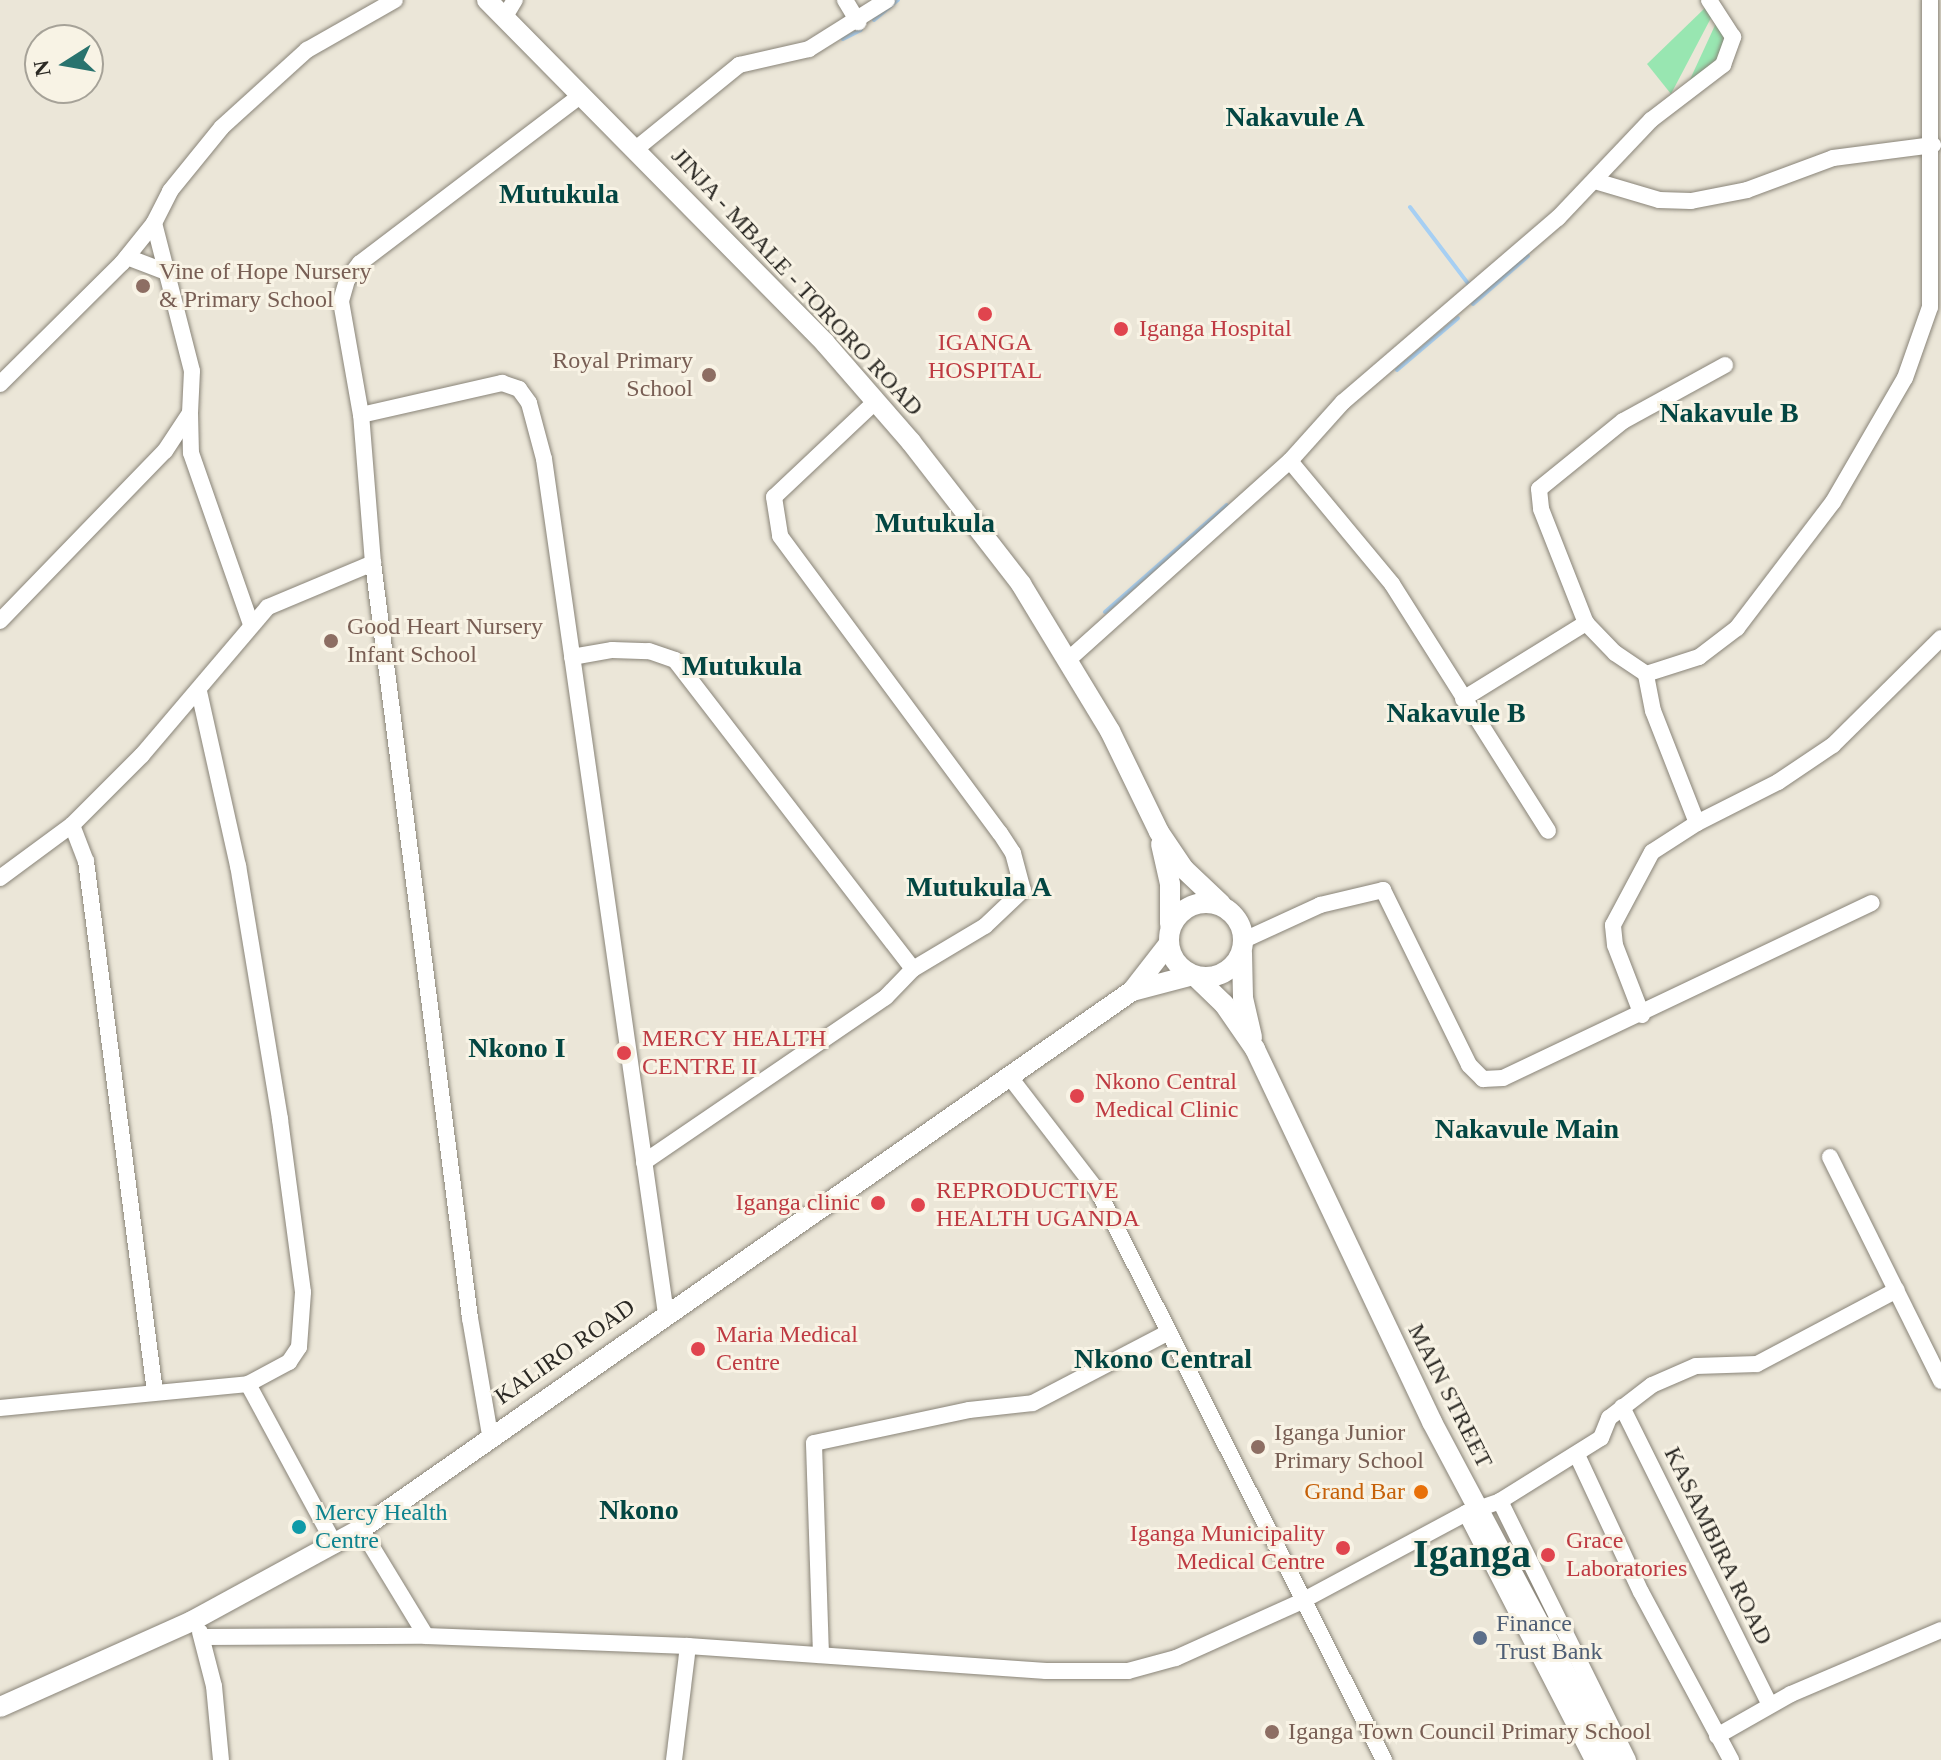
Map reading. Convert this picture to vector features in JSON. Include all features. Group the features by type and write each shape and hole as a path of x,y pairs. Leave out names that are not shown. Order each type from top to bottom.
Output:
{"main road":[{"name":"JINJA - MBALE - TORORO ROAD","path":"487,0 509,9 581,95 637,148 876,401 987,536 1069,659 1159,832 1184,869 1221,904"},
{"name":"JINJA - MBALE - TORORO ROAD","path":"1159,832 1170,884 1170,924"},
{"path":"1221,904 1238,919 1243,947 1243,998 1255,1049 1224,1004 1194,978 1167,946 1170,924 1196,907 1221,904"},
{"name":"KALIRO ROAD","path":"0,1707 198,1629 361,1529 490,1435 1132,991 1167,946"},
{"path":"1194,978 1224,971 1243,947"},
{"name":"KALIRO ROAD","path":"1132,991 1194,978"},
{"name":"MAIN STREET","path":"1255,1049 1472,1511 1612,1760"}],"street":[{"path":"0,384 127,257 154,223 170,191 248,101 307,50 395,0"},
{"path":"845,0 858,22"},
{"path":"637,148 739,65 809,49 858,22 887,0"},
{"path":"1069,659 1290,461 1343,402 1595,181 1651,120 1729,57 1733,37 1709,0"},
{"path":"1646,674 1699,657 1737,628 1833,502 1905,378 1936,309 1930,0"},
{"path":"490,1435 470,1318 373,563 361,415 341,301 347,280 360,263 581,95"},
{"path":"1595,181 1659,200 1691,201 1747,190 1833,158 1933,145"},
{"path":"154,223 192,371 191,453 251,624"},
{"path":"127,257 166,272"},
{"path":"1697,823 1653,711 1646,674 1615,653 1586,623 1541,509 1539,489 1623,421 1725,365"},
{"path":"361,415 502,383 519,389 529,403 544,459 666,1314"},
{"path":"644,1162 886,997 913,969 985,926 1023,890 1013,853 1000,833 780,536 774,497 876,401"},
{"path":"0,621 165,451 190,413"},
{"path":"1290,461 1392,584 1548,831"},
{"path":"0,878 72,825 199,692 251,624 268,607 373,563"},
{"path":"1463,699 1586,623"},
{"path":"1642,1015 1615,945 1613,925 1652,852 1697,823 1778,782 1833,745 1941,638"},
{"path":"572,657 612,650 649,651 675,660 913,969"},
{"path":"0,1408 248,1384 289,1362 299,1347 303,1292 238,866 199,692"},
{"path":"72,825 86,861 155,1392"},
{"path":"1243,947 1320,905 1383,890 1469,1065 1483,1079 1503,1078 1642,1015 1872,903"},
{"path":"1009,1076 1099,1193 1384,1760"},
{"path":"1830,1157 1941,1381"},
{"path":"221,1760 198,1629 688,1646 1046,1671 1128,1671 1176,1658 1302,1601 1472,1511 1500,1501 1601,1438 1609,1418 1652,1385 1696,1366 1757,1364 1897,1290"},
{"path":"821,1655 814,1443 969,1410 1033,1403 1167,1333"},
{"path":"248,1384 335,1545"},
{"name":"KASAMBIRA ROAD","path":"1622,1407 1770,1705"},
{"path":"1577,1455 1731,1760"},
{"path":"1500,1501 1628,1760"},
{"name":"MAIN STREET","path":"1472,1511 1593,1760"},
{"path":"361,1529 426,1636"},
{"path":"1717,1736 1770,1705 1941,1630"},
{"path":"674,1760 688,1646"}],"green space":[{"path":"1706,7 1712,16 1671,94 1647,64"},
{"path":"1717,21 1727,39 1721,61 1687,86"}],"waterway":[{"path":"874,20 898,0"},
{"path":"843,39 861,30"},
{"path":"1410,207 1470,286"},
{"path":"1473,304 1528,256"},
{"path":"1397,370 1458,318"},
{"path":"1105,612 1227,505"}],"place":[{"name":"Vine of Hope Nursery & Primary School","path":"143,286"},
{"name":"IGANGA HOSPITAL","path":"985,314"},
{"name":"Iganga Hospital","path":"1121,329"},
{"name":"Royal Primary School","path":"709,375"},
{"name":"Good Heart Nursery Infant School","path":"331,641"},
{"name":"MERCY HEALTH CENTRE II","path":"624,1053"},
{"name":"Nkono Central Medical Clinic","path":"1077,1096"},
{"name":"Iganga clinic","path":"878,1203"},
{"name":"REPRODUCTIVE HEALTH UGANDA","path":"918,1205"},
{"name":"Maria Medical Centre","path":"698,1349"},
{"name":"Iganga Junior Primary School","path":"1258,1447"},
{"name":"Grand Bar","path":"1421,1492"},
{"name":"Mercy Health Centre","path":"299,1527"},
{"name":"Iganga Municipality Medical Centre","path":"1343,1548"},
{"name":"Grace Laboratories","path":"1548,1555"},
{"name":"Finance Trust Bank","path":"1480,1638"},
{"name":"Iganga Town Council Primary School","path":"1272,1732"}],"district":[{"name":"Nakavule A","path":"1295,117"},
{"name":"Mutukula","path":"559,194"},
{"name":"Nakavule B","path":"1729,413"},
{"name":"Mutukula","path":"935,523"},
{"name":"Mutukula","path":"742,666"},
{"name":"Nakavule B","path":"1456,713"},
{"name":"Mutukula A","path":"979,887"},
{"name":"Nkono I","path":"517,1048"},
{"name":"Nakavule Main","path":"1527,1129"},
{"name":"Nkono Central","path":"1163,1359"},
{"name":"Nkono","path":"639,1510"},
{"name":"Iganga","path":"1472,1554"}]}
